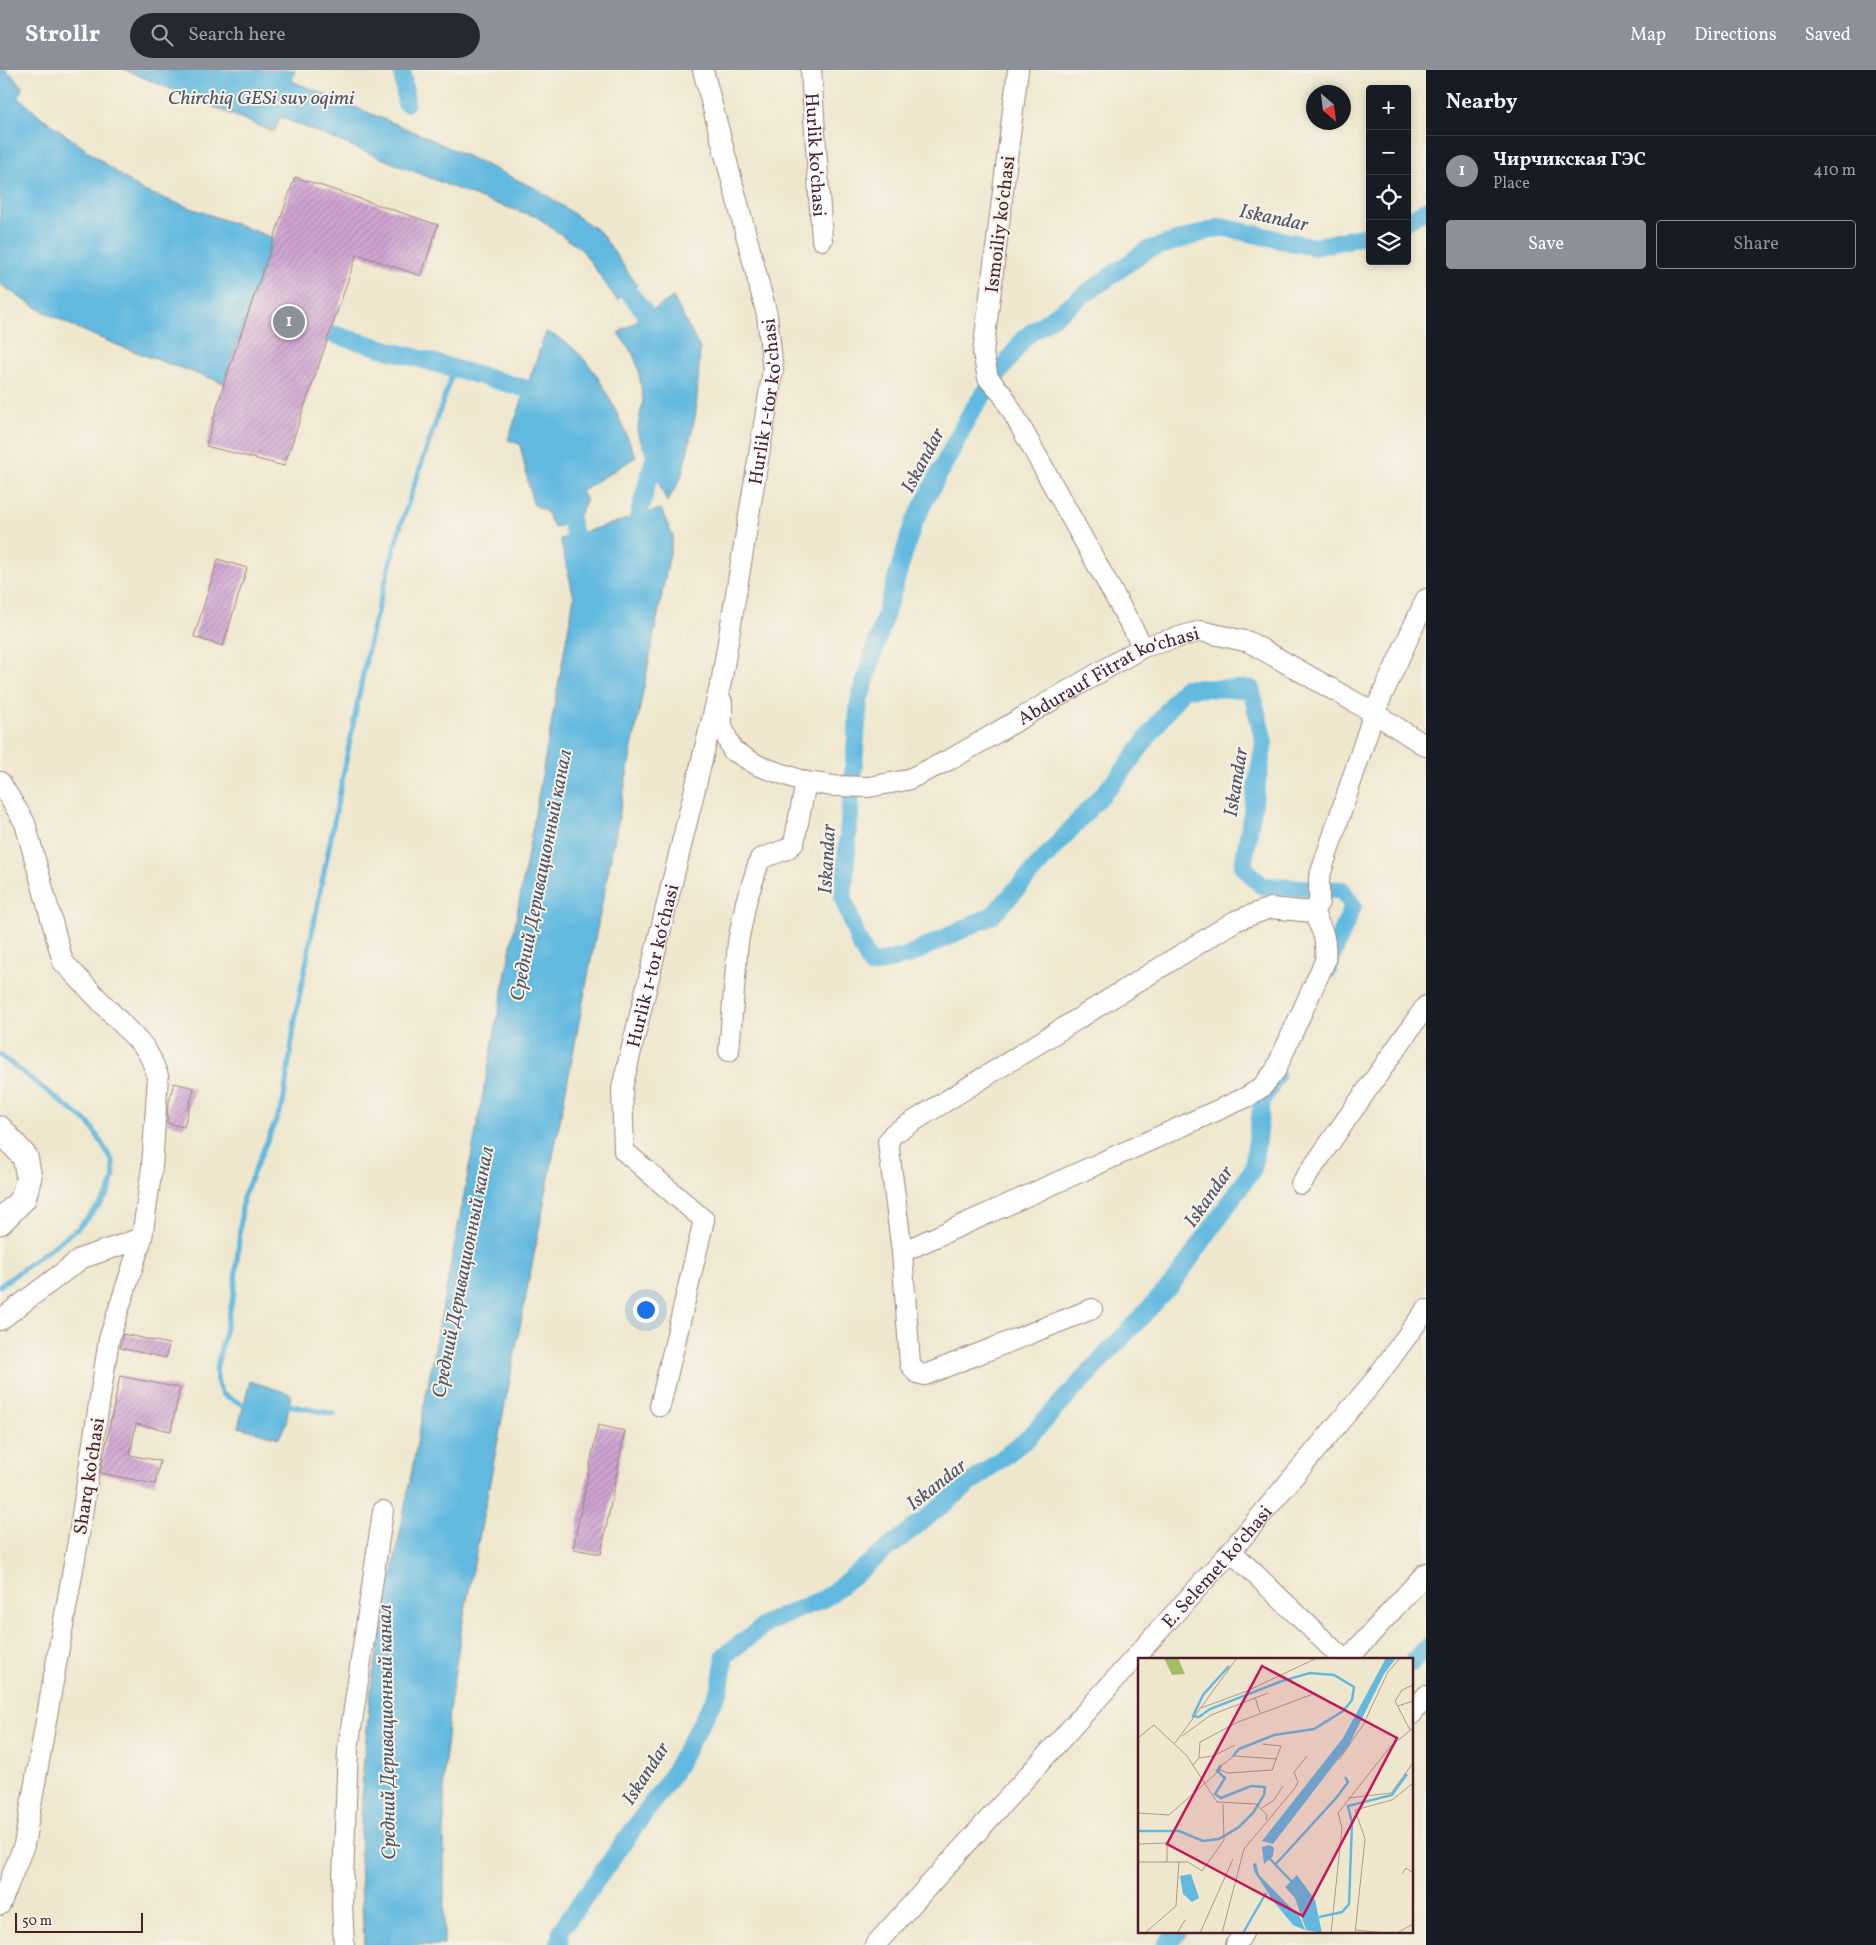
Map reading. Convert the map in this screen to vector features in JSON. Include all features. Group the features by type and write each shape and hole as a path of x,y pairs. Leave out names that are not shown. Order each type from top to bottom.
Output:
{"street":[{"name":"Hurlik 1-tor ko‘chasi","path":"660,1406 704,1220 624,1151 622,1088 722,678 773,370 767,315 703,70"},
{"name":"Hurlik ko‘chasi","path":"811,70 822,240"},
{"name":"Ismoiliy ko‘chasi","path":"1018,70 983,354 988,378 1004,395 1143,647"},
{"path":"902,1252 1247,1097 1262,1087 1274,1071 1326,961 1326,942 1316,907 1319,878 1374,713 1426,599"},
{"name":"Abdurauf Fitrat ko‘chasi","path":"834,786 869,787 907,780 953,758 1143,647 1201,631 1249,642 1374,713 1426,746"},
{"name":"Hurlik 1-tor ko‘chasi","path":"722,678 722,726 732,750 759,766 806,782 834,786"},
{"name":"Sharq ko'chasi","path":"0,782 25,823 63,962 145,1048 158,1076 152,1167 142,1238 109,1339 78,1541 24,1845 0,1905"},
{"path":"729,1051 738,942 746,902 760,859 787,849 794,843 806,782"},
{"path":"1092,1309 925,1375 917,1373 910,1364 902,1252 888,1142 892,1134 1235,921 1270,908 1316,907"},
{"path":"1301,1184 1426,1006"},
{"path":"0,1129 26,1157 29,1177 23,1199 0,1222"},
{"path":"0,1320 82,1258 142,1238"},
{"name":"E. Selemet ko‘chasi","path":"875,1945 1231,1551 1374,1381 1426,1310"},
{"path":"344,1945 342,1904 348,1749 383,1511"},
{"path":"1231,1551 1342,1658"},
{"path":"1349,1658 1426,1573"},
{"path":"1414,1711 1426,1696"},
{"path":"1236,1945 1243,1932"}],"water":[{"path":"0,70 7,70 22,86 19,98 40,116 141,190 274,238 224,383 137,352 80,329 52,316 0,284"},
{"name":"Chirchiq GESi suv oqimi","path":"125,70 295,70 292,81 422,135 539,190 600,232 637,285 617,300 582,250 537,217 482,199 280,117 274,132"},
{"path":"673,297 700,349 696,412 689,445 681,478 667,502 637,432 643,400 638,367 633,354 618,333"},
{"path":"546,332 563,341 578,353 591,368 612,403 636,457 581,491 586,501 577,519 554,528 547,512 533,504 520,444 508,440"},
{"name":"Средний Деривационный канал","path":"661,509 673,537 461,1631 449,1710 444,1776 444,1945 364,1945 360,1863 363,1768 372,1681 515,925 574,597 560,539"},
{"path":"250,1381 291,1394 286,1423 279,1438 238,1427"}],"building":[{"path":"295,177 438,225 421,276 357,254 284,466 206,446 224,383"},
{"path":"218,559 247,568 223,646 194,637"},
{"path":"174,1083 194,1088 184,1127 167,1123 168,1106"},
{"path":"123,1334 169,1344 166,1358 120,1348"},
{"path":"120,1376 180,1388 171,1431 136,1424 130,1455 160,1461 155,1484 100,1473"},
{"path":"598,1425 625,1431 601,1554 573,1549"}],"waterway":[{"path":"402,70 406,103"},
{"name":"Iskandar","path":"1409,220 1426,210"},
{"name":"Iskandar","path":"1328,970 1353,906 1342,890 1262,886 1243,866 1264,742 1251,689 1184,688 1120,775 993,915 909,955 871,965 859,942 843,898 859,701 913,524 971,412 1025,337 1147,250 1221,227 1314,247 1366,236"},
{"name":"Средний Деривационный канал","path":"613,273 644,311 652,338"},
{"path":"307,327 527,389 537,410"},
{"path":"250,1405 244,1405 222,1394 218,1385 216,1370 234,1293 243,1197 283,1104 296,1014 371,634 401,524 454,369"},
{"name":"Средний Деривационный канал","path":"632,540 658,444"},
{"path":"565,499 580,558"},
{"path":"0,1055 90,1124 113,1162 114,1176 109,1192 78,1228 0,1286"},
{"name":"Iskandar","path":"559,1945 561,1930 670,1778 720,1689 725,1655 769,1622 825,1598 1029,1437 1173,1283 1253,1169 1262,1101 1276,1076"},
{"path":"283,1404 334,1414"},
{"name":"Iskandar","path":"1414,1661 1426,1648"},
{"name":"Iskandar","path":"1165,1945 1178,1932"}],"place":[{"name":"Чирчикская ГЭС","path":"289,322"}]}
